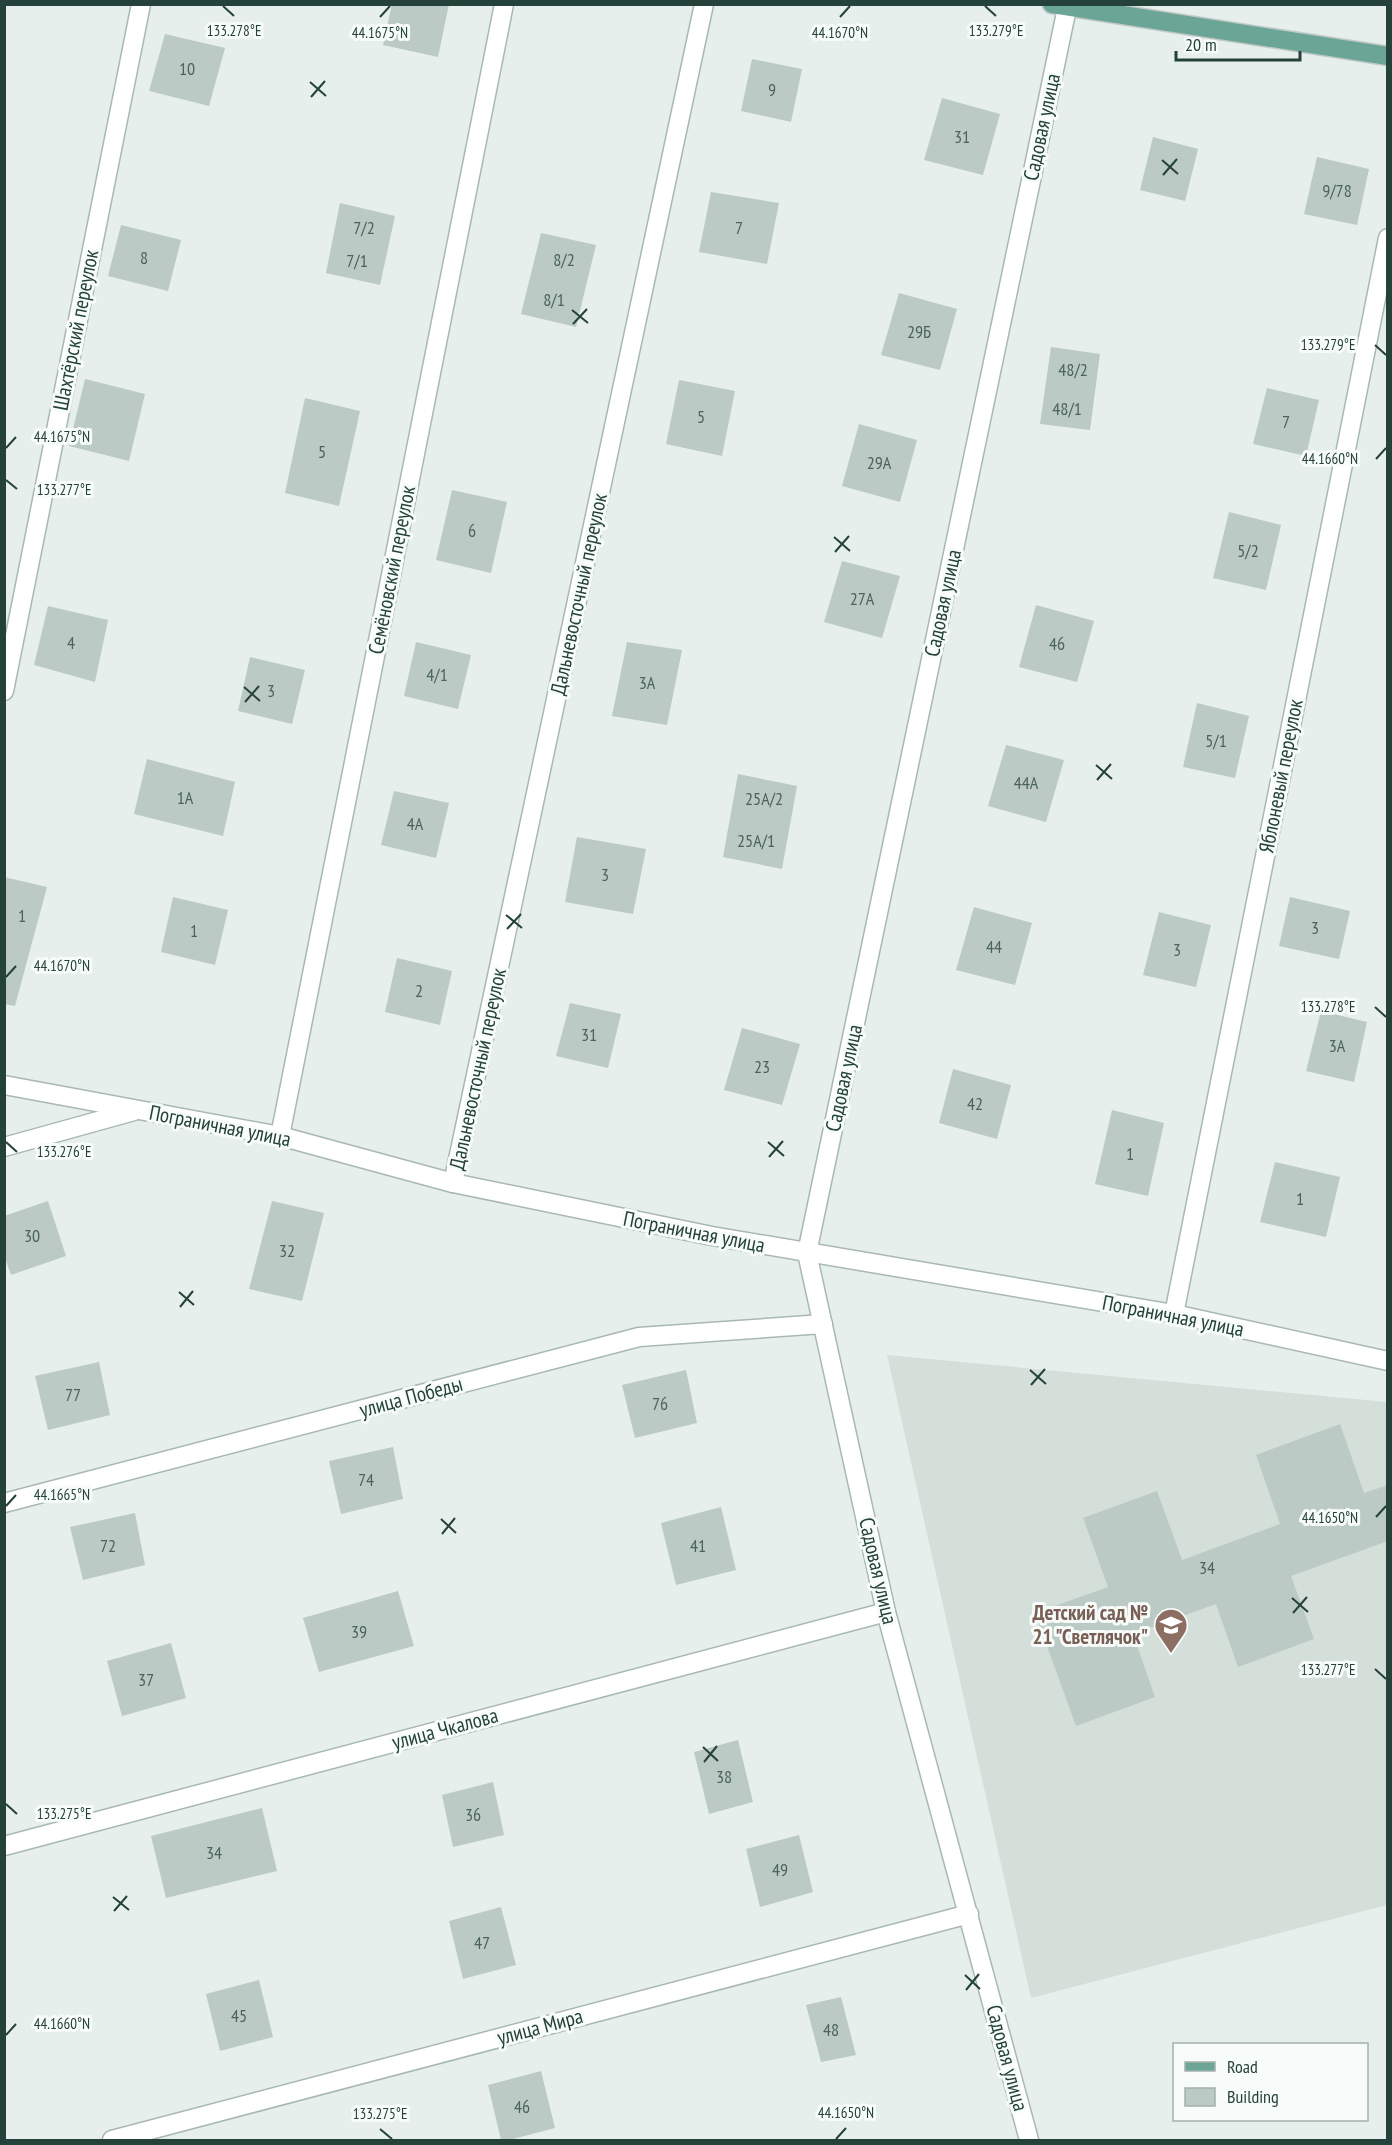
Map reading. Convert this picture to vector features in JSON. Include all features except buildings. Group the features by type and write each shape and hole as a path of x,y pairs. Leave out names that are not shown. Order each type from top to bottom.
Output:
{"main road":[{"path":"1060,6 1388,56"}],"street":[{"name":"Шахтёрский переулок","path":"4,691 141,4"},
{"name":"Семёновский переулок","path":"280,1137 504,4"},
{"name":"Дальневосточный переулок","path":"453,1183 704,4"},
{"name":"Садовая улица","path":"1029,2140 886,1612 807,1253 1060,6"},
{"name":"Яблоневый переулок","path":"1174,1314 1388,238"},
{"name":"Пограничная улица","path":"4,1085 280,1137 453,1183 712,1236 1174,1314 1388,1361"},
{"path":"4,1148 138,1110"},
{"name":"улица Победы","path":"4,1503 639,1337 823,1324"},
{"name":"улица Чкалова","path":"4,1846 886,1612"},
{"name":"улица Мира","path":"112,2140 969,1914"}],"shaded area":[{"name":"Детский сад № 21 \"Светлячок\"","path":"887,1355 1387,1402 1387,1905 1031,1998"}],"place":[{"name":"Детский сад № 21 \"Светлячок\"","path":"1171,1654"}]}
